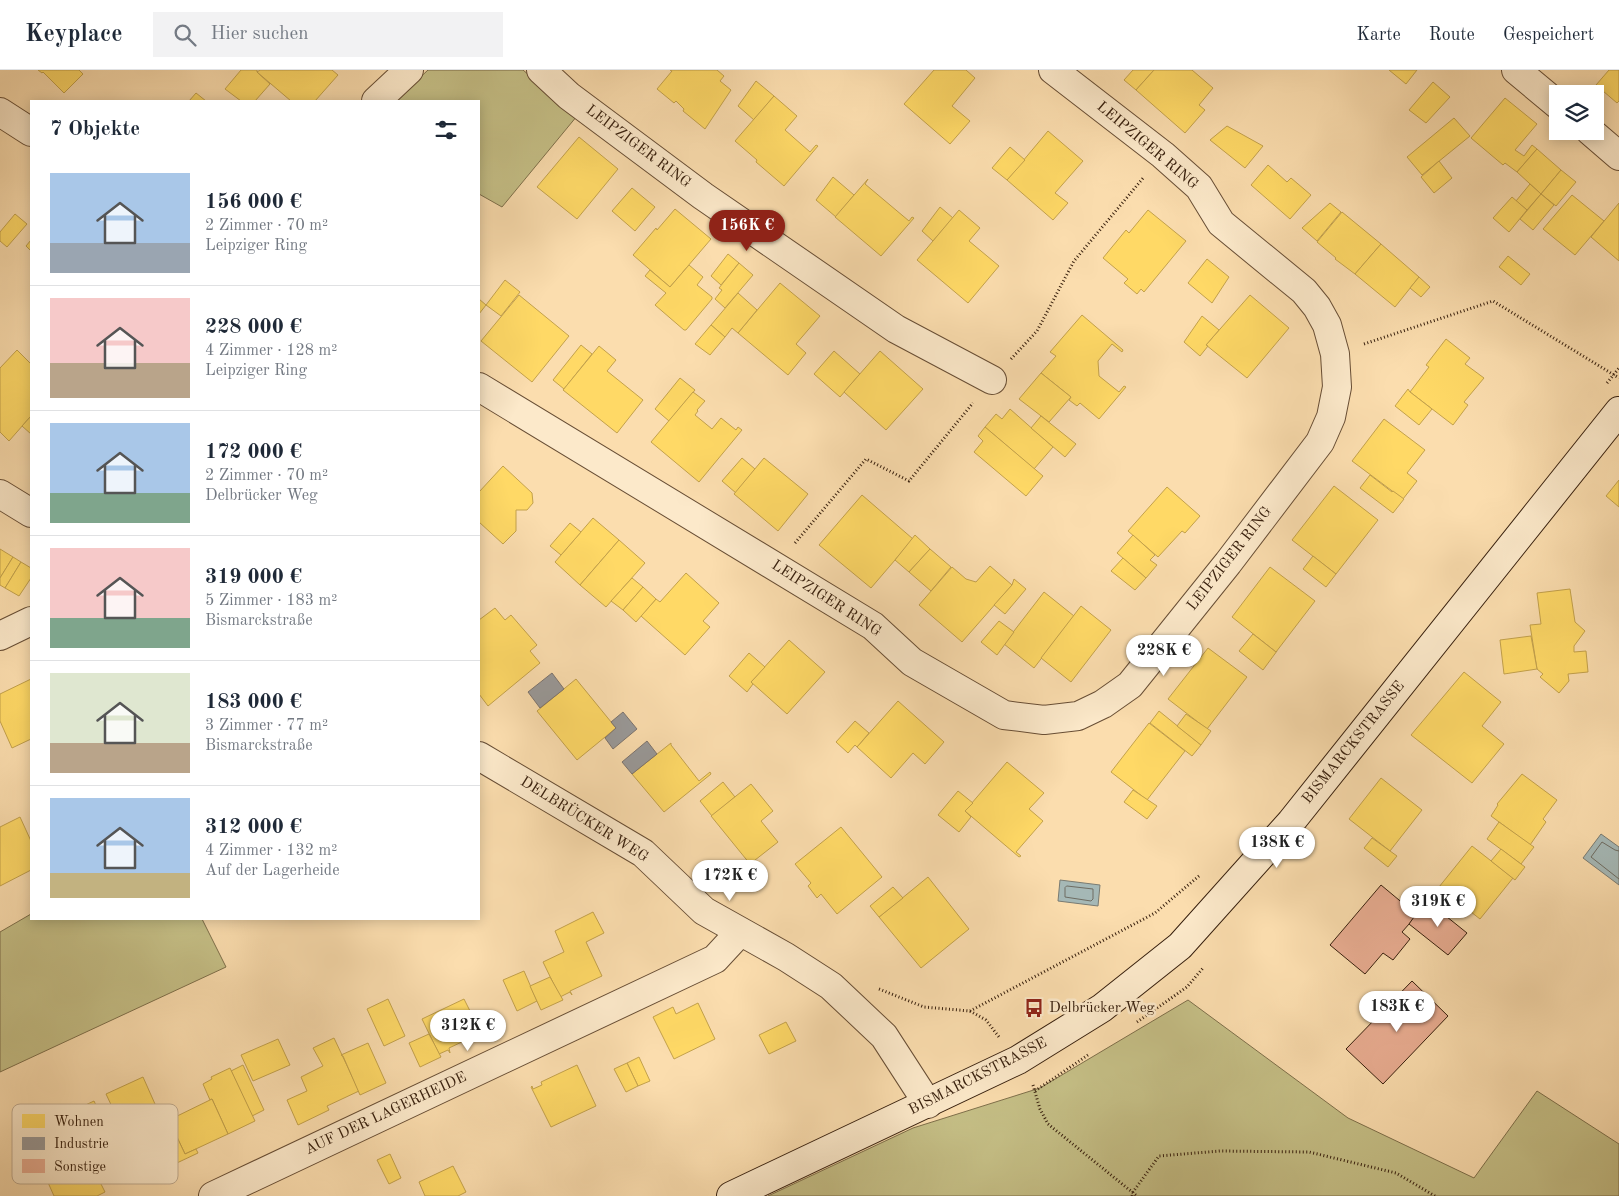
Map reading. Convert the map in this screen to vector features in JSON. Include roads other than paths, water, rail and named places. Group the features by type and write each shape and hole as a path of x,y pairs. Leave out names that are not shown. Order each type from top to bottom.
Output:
{"street":[{"path":"377,100 409,70"},
{"name":"LEIPZIGER RING","path":"542,70 569,96 703,196 880,318 896,329 992,380"},
{"name":"LEIPZIGER RING","path":"480,388 873,626 912,662 1004,714 1044,720 1078,716 1103,704 1130,685 1228,563 1320,442 1331,417 1337,387 1335,354 1327,325 1317,307 1304,291 1222,223 1199,187 1178,168 1053,70"},
{"path":"1516,70 1549,97"},
{"path":"0,112 30,131"},
{"path":"1600,140 1619,156"},
{"name":"BISMARCKSTRASSE","path":"731,1196 1018,1060 1102,1008 1180,946 1291,822 1619,411"},
{"path":"0,494 30,512"},
{"path":"0,636 30,621"},
{"name":"DELBRÜCKER WEG","path":"480,757 643,853 704,911 786,957 831,986 884,1036 928,1104"},
{"name":"AUF DER LAGERHEIDE","path":"213,1196 715,959 740,932"}],"water":[{"path":"1601,834 1619,847 1619,885 1583,858"},
{"path":"1060,880 1100,885 1098,906 1058,901"}],"place":[{"name":"Delbrücker Weg","path":"1034,1008"}]}
